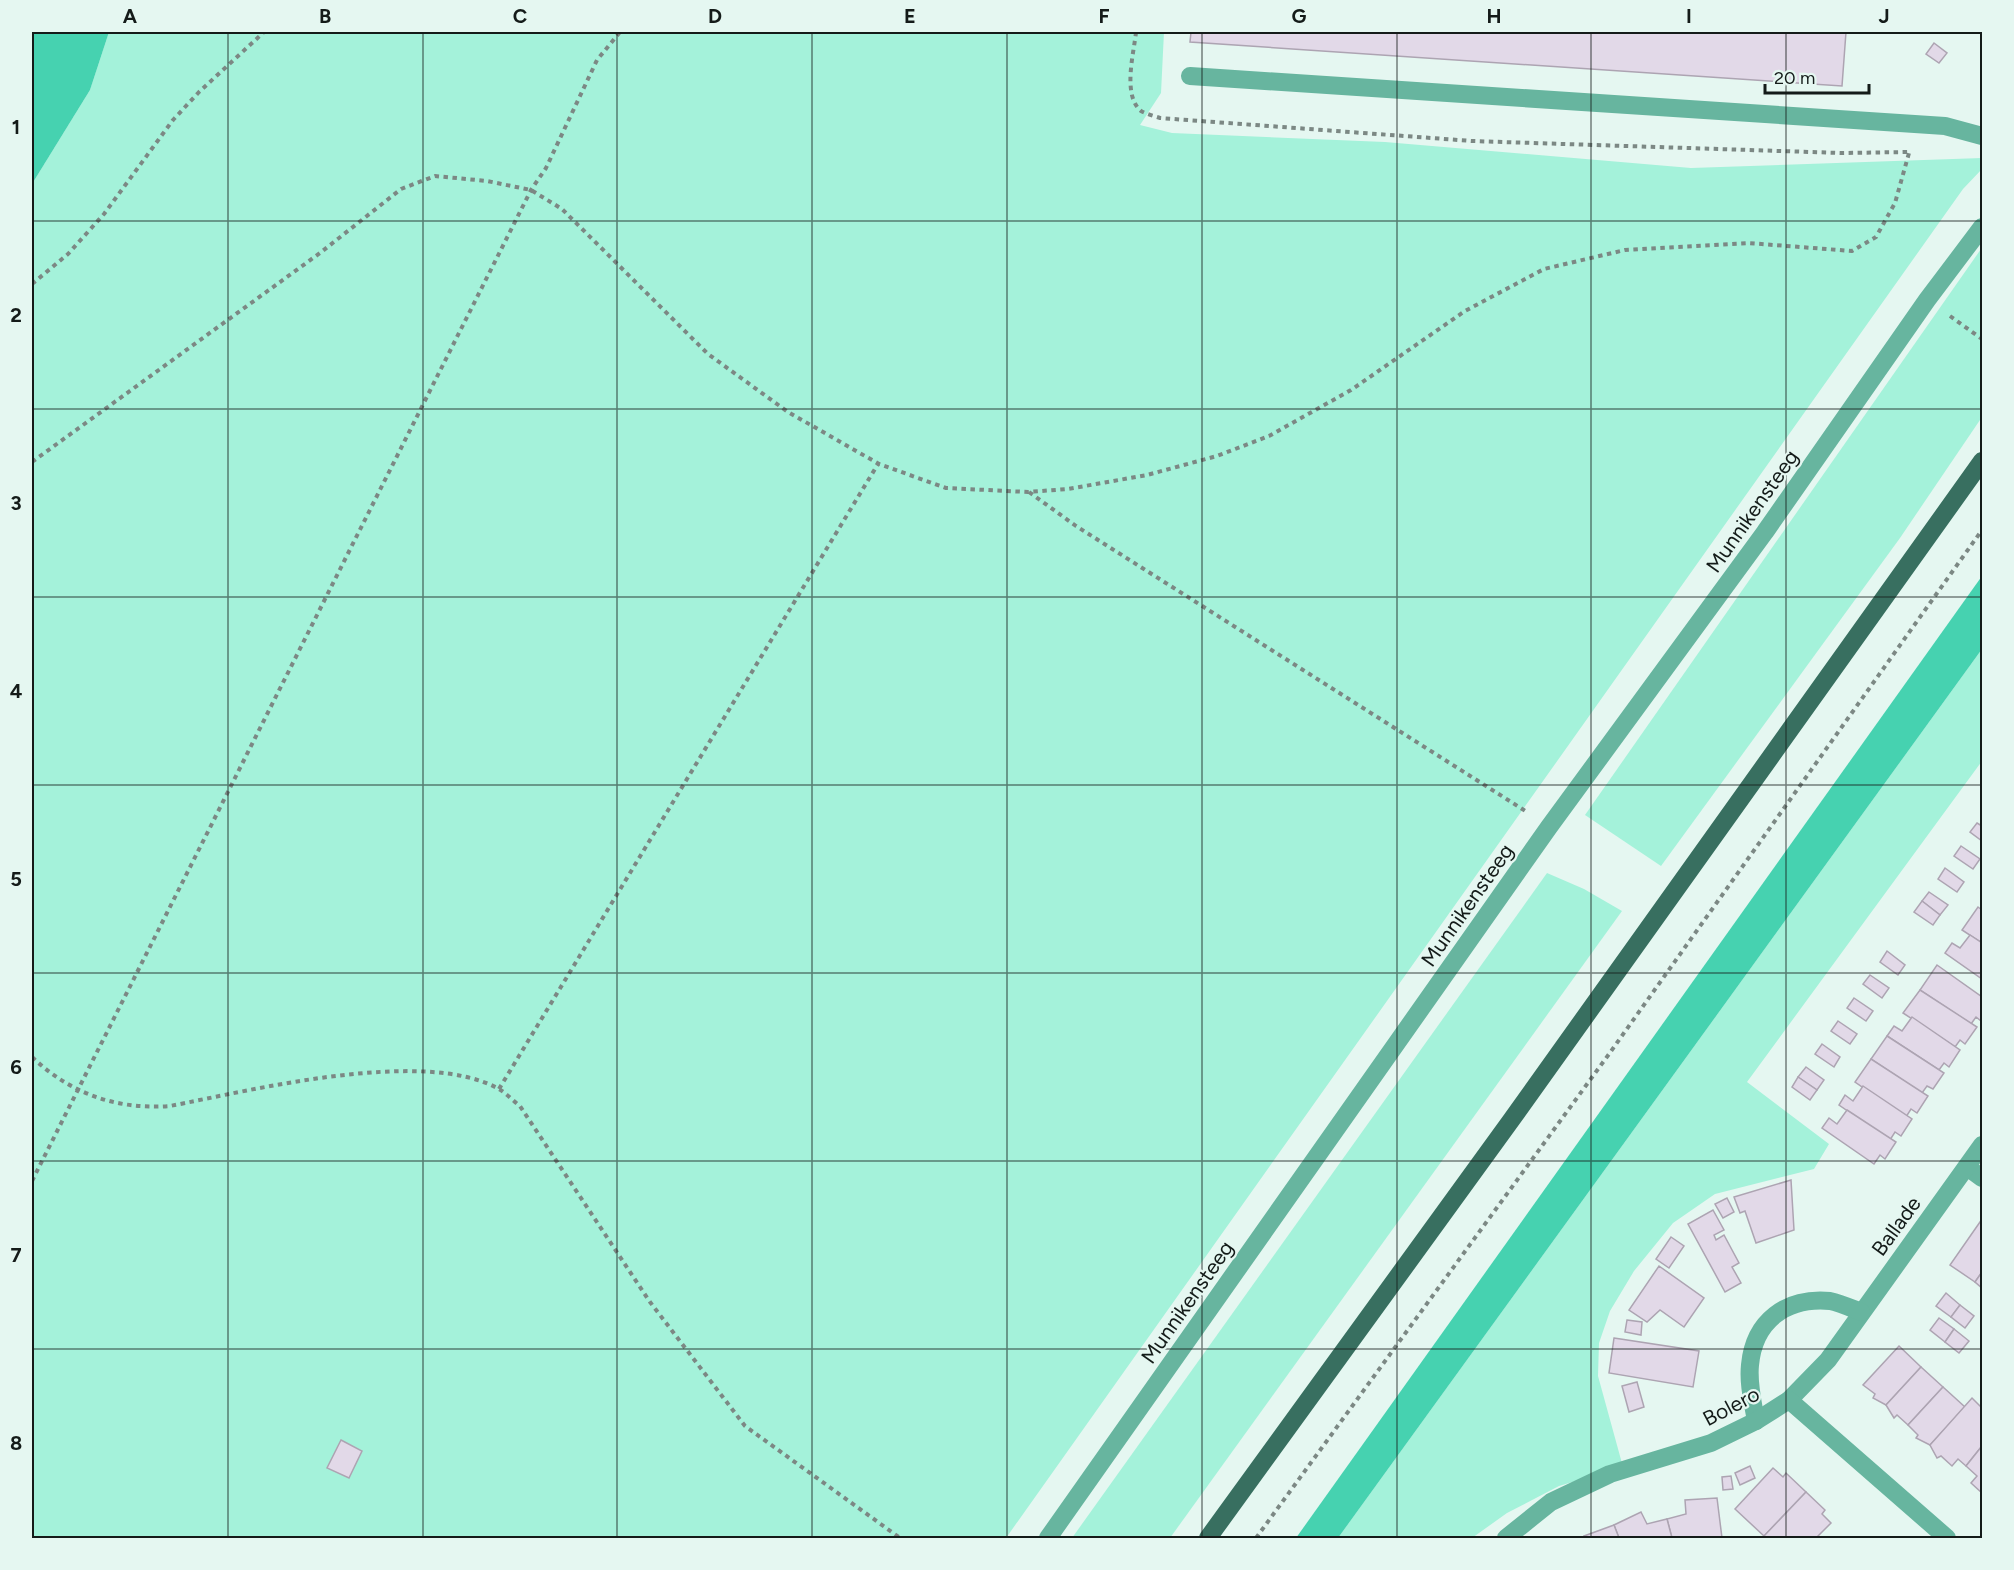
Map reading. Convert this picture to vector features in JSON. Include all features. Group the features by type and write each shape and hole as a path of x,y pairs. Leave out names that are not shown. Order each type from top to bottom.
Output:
{"main road":[{"path":"1208,1539 1983,461"}],"street":[{"path":"1190,76 1945,126 1983,135"},
{"name":"Munnikensteeg","path":"1048,1539 1549,827 1765,532 1927,300 1983,227"},
{"name":"Ballade","path":"1789,1400 1828,1360 1983,1145"},
{"path":"1967,1167 1983,1178"},
{"path":"1756,1421 1750,1365 1758,1334 1780,1309 1806,1300 1833,1302 1861,1312"},
{"name":"Bolero","path":"1506,1539 1551,1502 1600,1478 1712,1443 1756,1421 1789,1400 1947,1539"}],"path":[{"path":"32,285 68,254 105,214 173,120 199,92 264,32"},
{"path":"32,1181 531,190 546,168 597,60 620,32"},
{"path":"1136,32 1131,84 1133,99 1142,111 1160,118 1472,141 1909,153"},
{"path":"32,462 320,253 401,189 435,176 487,181 531,190 562,208 708,354 788,411 879,464 946,488 1028,492 1068,489 1147,475 1217,456 1269,436 1351,390 1465,311 1544,269 1625,250 1748,243 1852,252 1876,237 1895,203 1909,153 1945,126"},
{"path":"1927,300 1983,339"},
{"path":"499,1089 879,464"},
{"path":"1028,492 1076,526 1549,827"},
{"path":"1256,1539 1609,1054 1983,530"},
{"path":"32,1058 77,1090 118,1105 141,1108 170,1106 369,1072 428,1071 461,1076 499,1089 520,1106 650,1302 745,1426 900,1539"}],"shaded area":[{"path":"32,32 109,32 90,90 32,184"},
{"path":"109,32 1164,32 1161,93 1140,125 1172,133 1385,142 1691,168 1982,158 1982,169 1963,189 1006,1538 32,1538 32,184 90,90"},
{"path":"1981,249 1982,417 1900,538 1661,866 1585,815"},
{"path":"1982,576 1982,649 1338,1538 1296,1538"},
{"path":"1982,649 1982,761 1747,1082 1829,1144 1814,1169 1715,1194 1673,1223 1634,1271 1610,1311 1599,1343 1598,1376 1623,1467 1559,1486 1507,1513 1472,1538 1338,1538"},
{"path":"1547,873 1584,889 1622,911 1170,1538 1072,1538"}],"building":[{"path":"1191,32 1846,32 1842,86 1190,42"},
{"path":"1934,43 1947,53 1939,63 1926,54"},
{"path":"1977,823 1982,826 1982,841 1970,832"},
{"path":"1961,846 1980,859 1973,869 1954,856"},
{"path":"1945,868 1964,882 1957,892 1938,879"},
{"path":"1929,892 1948,905 1940,915 1922,901"},
{"path":"1922,901 1940,915 1933,925 1914,912"},
{"path":"1978,907 1982,910 1982,943 1962,930"},
{"path":"1970,935 1982,943 1982,979 1945,953 1952,943 1960,948"},
{"path":"1887,951 1905,965 1898,975 1880,962"},
{"path":"1937,965 1982,997 1981,1021 1976,1017 1971,1024 1920,990"},
{"path":"1870,975 1889,988 1882,998 1863,984"},
{"path":"1920,990 1977,1027 1965,1044 1960,1040 1955,1047 1903,1013"},
{"path":"1854,998 1873,1011 1866,1021 1847,1008"},
{"path":"1912,1017 1960,1050 1949,1067 1944,1063 1939,1070 1887,1036 1894,1026 1902,1031"},
{"path":"1838,1021 1857,1034 1850,1044 1831,1031"},
{"path":"1887,1036 1944,1073 1933,1089 1927,1086 1922,1093 1871,1059"},
{"path":"1822,1044 1840,1057 1834,1067 1815,1054"},
{"path":"1871,1059 1928,1096 1917,1113 1911,1109 1906,1117 1855,1082"},
{"path":"1806,1067 1824,1080 1817,1090 1798,1077"},
{"path":"1798,1077 1817,1090 1810,1100 1792,1087"},
{"path":"1863,1086 1912,1119 1901,1136 1895,1132 1890,1140 1839,1105 1845,1095 1853,1101"},
{"path":"1847,1110 1896,1142 1885,1159 1880,1155 1874,1164 1822,1128 1829,1118 1837,1124"},
{"path":"1791,1180 1794,1230 1756,1243 1745,1211 1740,1213 1734,1197"},
{"path":"1727,1198 1734,1212 1723,1218 1715,1204"},
{"path":"1713,1210 1724,1230 1714,1235 1716,1240 1724,1235 1739,1263 1732,1267 1741,1283 1725,1292 1688,1224"},
{"path":"1980,1222 1982,1224 1982,1272 1975,1282 1950,1265"},
{"path":"1671,1237 1684,1246 1669,1268 1656,1259"},
{"path":"1659,1266 1704,1298 1684,1327 1660,1310 1647,1322 1629,1310"},
{"path":"1982,1272 1982,1288 1975,1282"},
{"path":"1946,1293 1960,1305 1951,1317 1936,1306"},
{"path":"1960,1305 1974,1316 1965,1328 1951,1317"},
{"path":"1939,1318 1954,1329 1945,1342 1930,1330"},
{"path":"1627,1320 1642,1322 1641,1335 1625,1332"},
{"path":"1954,1329 1969,1341 1959,1353 1945,1342"},
{"path":"1614,1338 1699,1351 1693,1387 1609,1373"},
{"path":"1899,1346 1921,1367 1886,1405 1873,1398 1875,1394 1863,1385"},
{"path":"1921,1367 1943,1387 1908,1425 1897,1415 1894,1418 1886,1405"},
{"path":"1637,1382 1644,1407 1629,1412 1622,1386"},
{"path":"1943,1387 1965,1407 1930,1445 1916,1438 1918,1435 1908,1425"},
{"path":"1972,1398 1982,1408 1982,1446 1966,1466 1958,1459 1952,1466 1941,1456 1937,1458 1930,1445"},
{"path":"341,1440 362,1451 349,1478 327,1468"},
{"path":"1982,1446 1982,1493 1971,1483 1977,1476 1966,1466"},
{"path":"1750,1466 1755,1478 1740,1485 1735,1473"},
{"path":"1773,1468 1783,1477 1786,1473 1806,1492 1764,1536 1735,1509"},
{"path":"1731,1476 1733,1489 1723,1490 1722,1477"},
{"path":"1806,1492 1825,1510 1822,1514 1831,1523 1816,1538 1767,1538 1764,1536"},
{"path":"1717,1498 1722,1538 1672,1538 1667,1519 1686,1514 1685,1500"},
{"path":"1641,1512 1647,1524 1667,1519 1672,1538 1619,1538 1614,1525"},
{"path":"1614,1525 1619,1538 1585,1538 1584,1536"}]}
